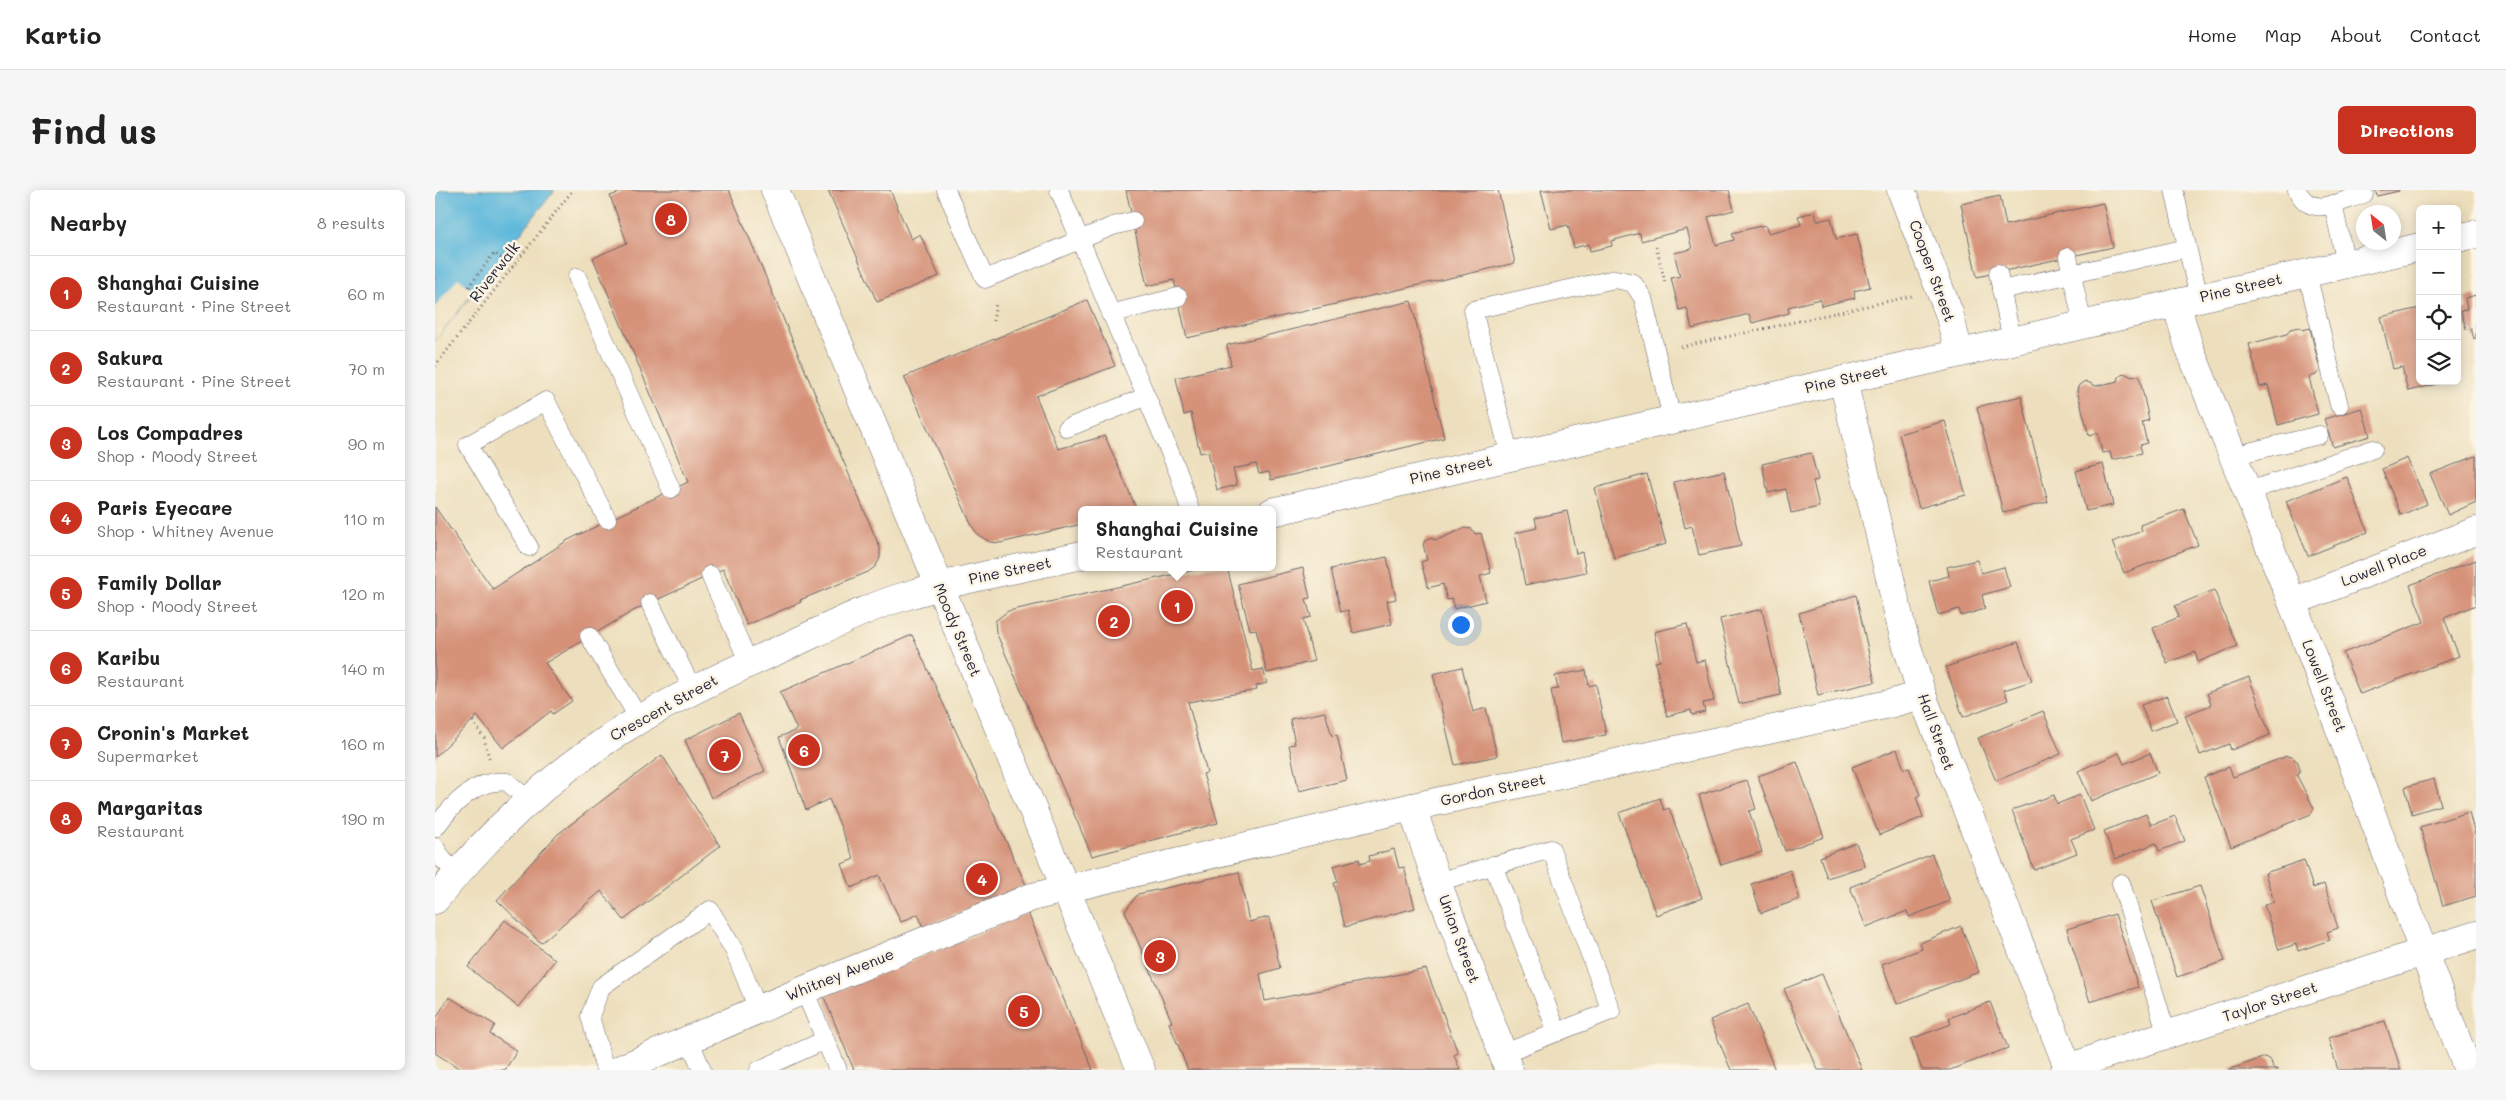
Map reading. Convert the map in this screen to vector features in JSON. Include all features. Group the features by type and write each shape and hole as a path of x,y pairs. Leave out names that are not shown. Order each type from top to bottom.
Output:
{"street":[{"name":"Moody Street","path":"775,190 1141,1070"},
{"name":"Cooper Street","path":"1901,190 1949,313 1959,353"},
{"path":"2461,237 2476,234"},
{"name":"Pine Street","path":"1276,511 2416,248"},
{"name":"Lowell Street","path":"2188,300 2189,347 2231,456 2292,602 2360,779 2422,952 2468,1070"},
{"name":"Hall Street","path":"1843,380 1903,633 1922,695 2067,1070"},
{"name":"Lowell Place","path":"2292,602 2476,531"},
{"name":"Pine Street","path":"939,587 1078,556"},
{"name":"Crescent Street","path":"435,900 457,873 530,800 586,755 640,720 693,690 749,663 881,605 939,587"},
{"name":"Gordon Street","path":"1065,889 1412,807 1889,704 1922,695"},
{"name":"Union Street","path":"1412,807 1437,882 1505,1062"},
{"name":"Whitney Avenue","path":"617,1070 757,1009 1032,897 1065,889"},
{"name":"Taylor Street","path":"2067,1070 2167,1035 2476,935"}],"lane":[{"path":"946,190 985,279 1080,240 1133,221"},
{"path":"1059,190 1179,474 1188,506"},
{"path":"2174,190 2187,248 2188,300"},
{"path":"2297,190 2307,205 2315,207 2333,204 2364,194"},
{"path":"2333,204 2346,264"},
{"path":"2013,340 1999,282 2072,275 2187,248"},
{"path":"2068,257 2083,325"},
{"path":"2307,273 2339,404"},
{"path":"577,278 671,489"},
{"path":"1510,457 1473,310 1531,296 1557,294 1607,280 1621,279 1633,283 1643,298 1672,420"},
{"path":"1111,314 1178,297"},
{"path":"1067,428 1145,397"},
{"path":"529,547 468,445 546,401 607,519"},
{"path":"2231,456 2319,435"},
{"path":"2246,492 2373,449"},
{"path":"710,575 749,663"},
{"path":"649,603 693,690"},
{"path":"589,636 640,720"},
{"path":"435,828 471,791 478,786 493,781 507,782 530,800"},
{"path":"435,847 443,860 457,873"},
{"path":"1437,882 1551,849 1611,1011 1557,1032 1505,1062"},
{"path":"1493,865 1557,1032"},
{"path":"2121,883 2167,1035"},
{"path":"605,1070 590,1016 601,987 710,910 733,950 757,1009"},
{"path":"804,990 838,1070"},
{"path":"689,1039 702,1070"},
{"path":"759,1070 825,1040"}],"path":[{"name":"Riverwalk","path":"435,366 573,190"},
{"path":"469,287 494,253 513,267"},
{"path":"1680,347 1916,295"},
{"path":"993,321 996,302"},
{"path":"473,720 484,738 493,781"}],"water":[{"path":"435,190 555,190 435,341"}],"pier":[{"path":"458,278 474,291 435,341 435,307"}],"building":[{"path":"626,190 729,190 880,548 880,558 876,566 868,572 800,600 801,602 747,625 723,569 633,611 545,663 572,701 553,714 551,711 503,748 477,716 435,757 435,507 493,589 568,540 688,482 593,258 627,243 610,196"},
{"path":"828,190 890,190 911,239 920,234 939,276 877,302"},
{"path":"1126,190 1498,190 1515,263 1187,338 1174,280 1147,286"},
{"path":"1541,190 1729,190 1734,210 1708,217 1716,245 1734,240 1732,233 1765,225 1768,233 1801,225 1798,216 1815,212 1817,221 1831,218 1836,239 1857,234 1870,287 1854,291 1855,298 1821,306 1820,299 1788,307 1789,313 1752,323 1749,314 1692,329 1687,308 1679,310 1671,278 1680,276 1674,253 1692,249 1687,229 1641,241 1640,233 1611,241 1612,246 1590,251 1589,244 1574,248 1568,225 1551,229"},
{"path":"2375,190 2399,190 2399,191 2377,196"},
{"path":"2000,196 2006,225 2103,203 2113,247 1977,277 1961,204"},
{"path":"2476,295 2476,338 2474,339 2471,328 2466,329 2461,311 2467,309 2465,298"},
{"path":"1087,300 1115,366 1036,396 1058,449 1105,436 1135,506 1078,506 1078,525 1000,543 990,542 978,535 972,526 904,377"},
{"path":"1411,301 1444,438 1271,480 1269,472 1259,474 1256,464 1233,469 1237,485 1217,490 1208,451 1200,453 1191,413 1184,415 1176,378 1231,365 1227,345"},
{"path":"2416,309 2416,385 2434,385 2408,391 2402,367 2393,369 2381,317"},
{"path":"2299,327 2303,330 2310,328 2320,370 2316,375 2309,377 2318,414 2278,425 2268,385 2260,387 2249,344 2287,334 2290,329"},
{"path":"2124,373 2132,377 2139,375 2149,420 2142,422 2147,443 2140,445 2142,453 2112,460 2110,452 2102,453 2098,433 2089,436 2077,390 2079,385 2085,381 2096,386 2118,381 2119,377"},
{"path":"2021,396 2048,502 2003,513 1977,407"},
{"path":"2362,408 2370,436 2333,447 2324,419"},
{"path":"1945,421 1966,495 1919,508 1899,434"},
{"path":"1811,453 1818,480 1813,481 1819,507 1791,513 1786,489 1768,493 1762,464"},
{"path":"2476,456 2476,502 2448,515 2430,474"},
{"path":"2407,458 2427,504 2401,515 2382,469"},
{"path":"2103,464 2113,505 2086,511 2076,471"},
{"path":"1724,471 1741,546 1699,555 1692,526 1685,528 1674,482"},
{"path":"1647,474 1666,544 1614,558 1595,488"},
{"path":"2347,477 2368,532 2308,556 2286,501"},
{"path":"2184,509 2198,545 2124,573 2112,542 2142,531 2140,525"},
{"path":"1567,511 1576,554 1582,552 1586,572 1525,585 1515,533 1537,528 1535,518"},
{"path":"1465,528 1472,529 1475,534 1481,533 1491,573 1480,576 1486,601 1454,609 1452,599 1447,600 1443,584 1428,588 1421,562 1427,560 1423,544 1428,538 1437,540"},
{"path":"1387,557 1396,599 1387,601 1392,624 1353,633 1348,610 1341,612 1331,569"},
{"path":"1977,560 1981,573 2004,567 2010,587 1982,595 1985,609 1961,616 1959,609 1938,615 1929,581 1949,576 1947,567"},
{"path":"2476,560 2476,605 2444,618 2459,656 2360,694 2343,653 2424,622 2410,585"},
{"path":"1303,568 1310,598 1306,599 1311,617 1303,619 1314,661 1267,673 1256,629 1250,630 1238,584"},
{"path":"1190,571 1228,571 1253,671 1263,669 1267,683 1256,686 1257,690 1188,702 1207,773 1203,774 1218,823 1092,856 996,632 995,621 1008,611"},
{"path":"2214,590 2237,646 2198,662 2195,652 2167,663 2153,628 2179,617 2175,606"},
{"path":"1856,595 1875,682 1818,695 1799,613"},
{"path":"1762,609 1781,695 1739,704 1720,619"},
{"path":"1687,624 1696,662 1705,660 1714,701 1703,703 1705,712 1692,715 1691,710 1667,716 1655,662 1660,661 1654,632"},
{"path":"912,635 1026,885 923,927 918,914 901,922 879,875 851,888 842,864 854,859 829,799 806,810 779,737 797,730 780,692"},
{"path":"2018,642 2032,681 2004,690 2008,700 1963,717 1946,667"},
{"path":"1462,667 1473,712 1486,708 1497,756 1455,765 1433,674"},
{"path":"1586,670 1589,686 1596,684 1606,735 1561,743 1551,690 1558,689 1555,676"},
{"path":"2249,677 2270,735 2231,750 2229,744 2200,755 2185,715 2211,705 2207,693"},
{"path":"2167,696 2177,721 2151,731 2141,705"},
{"path":"2043,711 2061,754 1996,781 1978,738"},
{"path":"1325,712 1332,736 1337,735 1347,780 1299,791 1289,745 1295,744 1290,719"},
{"path":"739,713 765,771 711,798 685,740"},
{"path":"1897,749 1904,769 1909,768 1920,795 1916,797 1923,817 1879,835 1852,767"},
{"path":"2119,753 2124,764 2150,753 2158,773 2091,801 2078,771"},
{"path":"662,755 720,846 624,920 601,891 541,943 497,900 558,834"},
{"path":"2287,756 2292,757 2298,762 2300,770 2297,776 2314,808 2311,814 2231,847 2204,777 2229,767 2233,777"},
{"path":"1797,762 1824,837 1785,851 1758,776"},
{"path":"2434,779 2441,805 2412,814 2405,787"},
{"path":"1747,780 1756,809 1749,811 1762,852 1721,865 1699,795"},
{"path":"2054,795 2057,804 2080,795 2094,830 2071,839 2077,853 2034,870 2012,810"},
{"path":"1660,798 1664,810 1669,808 1702,898 1656,915 1619,813"},
{"path":"2469,812 2476,838 2476,896 2443,906 2420,827"},
{"path":"2146,814 2151,825 2175,816 2185,841 2159,851 2156,843 2115,859 2104,831"},
{"path":"1856,843 1865,866 1827,878 1820,857"},
{"path":"1394,849 1399,868 1404,867 1415,908 1345,927 1334,883 1338,882 1333,866 1359,859 1360,864 1370,861 1369,856"},
{"path":"1932,854 1950,901 1909,917 1907,911 1866,927 1850,887"},
{"path":"2304,860 2313,888 2324,884 2338,928 2327,932 2330,940 2298,951 2296,944 2279,950 2264,905 2274,902 2265,873"},
{"path":"1790,870 1800,899 1761,913 1751,884"},
{"path":"1239,872 1249,922 1269,917 1280,968 1260,974 1265,1001 1426,969 1458,1053 1454,1055 1460,1070 1188,1070 1169,1023 1172,1022 1125,911 1138,894"},
{"path":"2200,886 2225,961 2177,977 2152,901"},
{"path":"1028,913 1093,1070 854,1070 824,997"},
{"path":"2115,914 2138,987 2090,1002 2067,929"},
{"path":"505,920 555,960 518,1007 468,967"},
{"path":"1961,926 1979,972 1897,1004 1882,964 1922,949 1920,943"},
{"path":"1822,974 1862,1070 1818,1070 1784,989"},
{"path":"449,997 495,1025 490,1034 517,1051 505,1070 462,1070 435,1053 435,1020"},
{"path":"1990,1002 2008,1048 1950,1070 1922,1070 1911,1039 1951,1024 1949,1018"},
{"path":"1748,1004 1775,1070 1731,1070 1710,1020"},
{"path":"2385,1021 2401,1070 2338,1070 2328,1038"},
{"path":"2265,1057 2271,1061 2273,1068 2278,1070 2228,1070"}],"place":[{"name":"Margaritas","path":"671,219"},
{"name":"Shanghai Cuisine","path":"1177,606"},
{"name":"Sakura","path":"1114,621"},
{"name":"Karibu","path":"804,750"},
{"name":"Cronin's Market","path":"725,755"},
{"name":"Paris Eyecare","path":"982,879"},
{"name":"Los Compadres","path":"1160,956"},
{"name":"Family Dollar","path":"1024,1011"}]}
